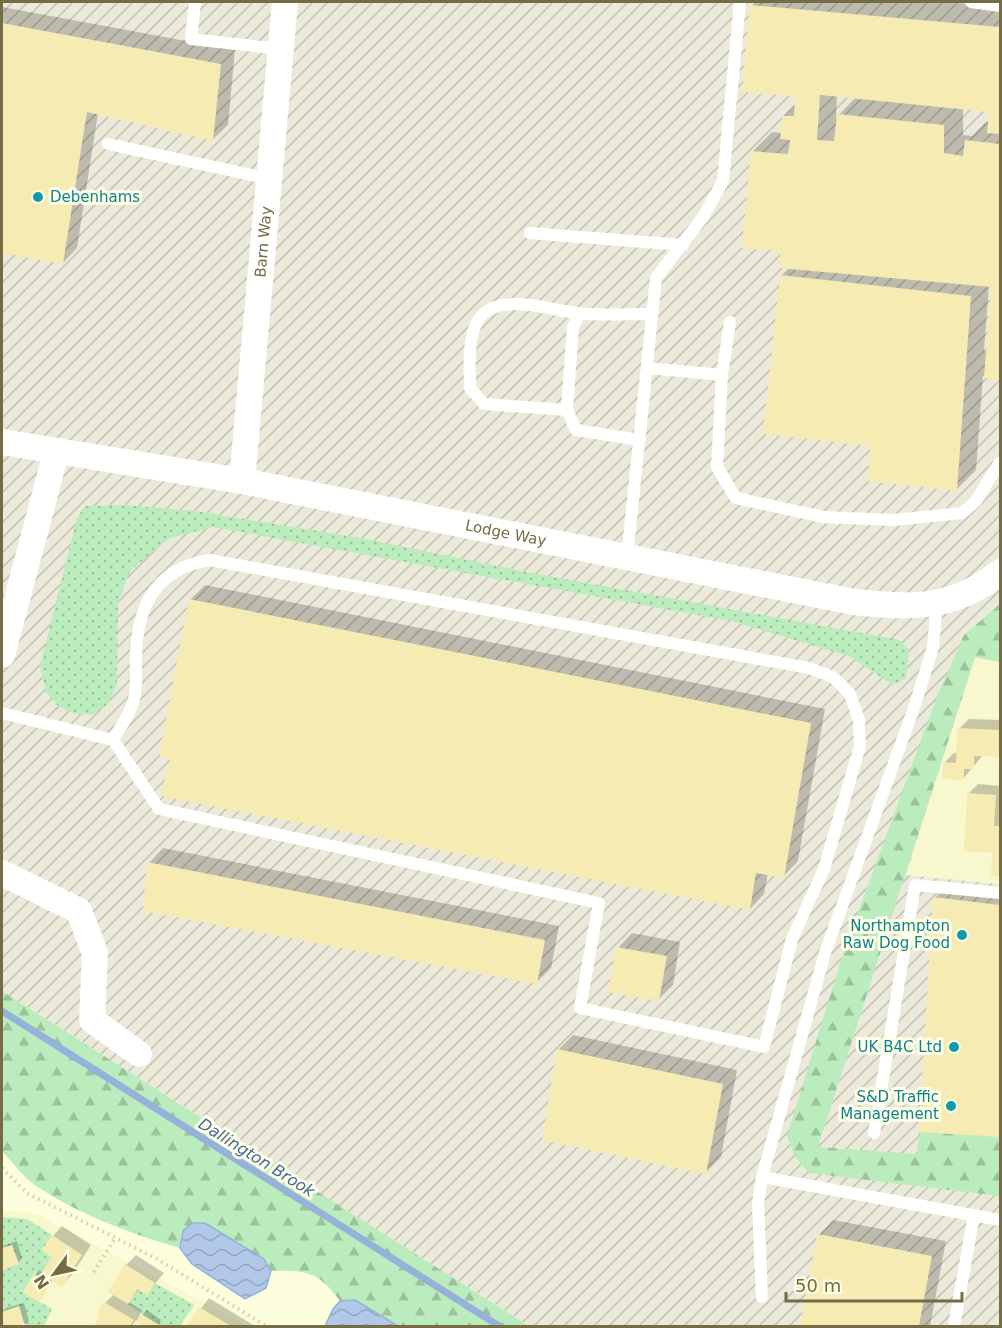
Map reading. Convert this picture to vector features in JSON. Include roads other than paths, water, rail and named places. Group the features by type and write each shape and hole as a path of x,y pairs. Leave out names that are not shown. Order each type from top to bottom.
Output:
{"street":[{"name":"Barn Way","path":"242,481 285,2"},
{"name":"Lodge Way","path":"2,442 56,453 242,481 854,602 906,607 937,604 964,595 1000,572"},
{"path":"2,655 56,453"},
{"path":"2,873 79,911 95,953 92,1020 139,1054"}],"lane":[{"path":"195,2 191,39 281,49"},
{"path":"627,558 656,278 703,217 723,181 740,2"},
{"path":"971,2 1000,6"},
{"path":"108,144 270,179"},
{"path":"530,233 683,245"},
{"path":"567,411 484,404 470,388 470,345 476,323 494,306 527,304 579,314 651,314"},
{"path":"579,314 573,327 567,411 576,430 640,440"},
{"path":"730,322 722,375 717,467 736,498 823,517 894,520 962,513 976,501 1000,462"},
{"path":"648,368 722,375"},
{"path":"2,713 113,740 159,809 599,903 580,1008 764,1047 792,939 824,869 860,746 859,720 850,694 832,676 809,668 210,560 190,563 172,573 156,586 146,602 138,627 133,704 113,740"},
{"path":"762,1298 759,1204 762,1177 825,953 915,705 933,647 937,604"},
{"path":"874,1133 915,885 1000,893"},
{"path":"762,1177 1000,1220"},
{"path":"954,1326 974,1215"}],"water":[{"path":"192,1223 205,1223 264,1259 271,1271 266,1288 245,1299 192,1264 180,1248 183,1231"},
{"path":"355,1300 398,1326 325,1326 333,1309 340,1301"}],"waterway":[{"name":"Dallington Brook","path":"2,1011 499,1326"}],"place":[{"name":"Debenhams","path":"38,197"},
{"name":"Northampton Raw Dog Food","path":"962,935"},
{"name":"UK B4C Ltd","path":"954,1047"},
{"name":"S&D Traffic Management","path":"951,1106"}]}
